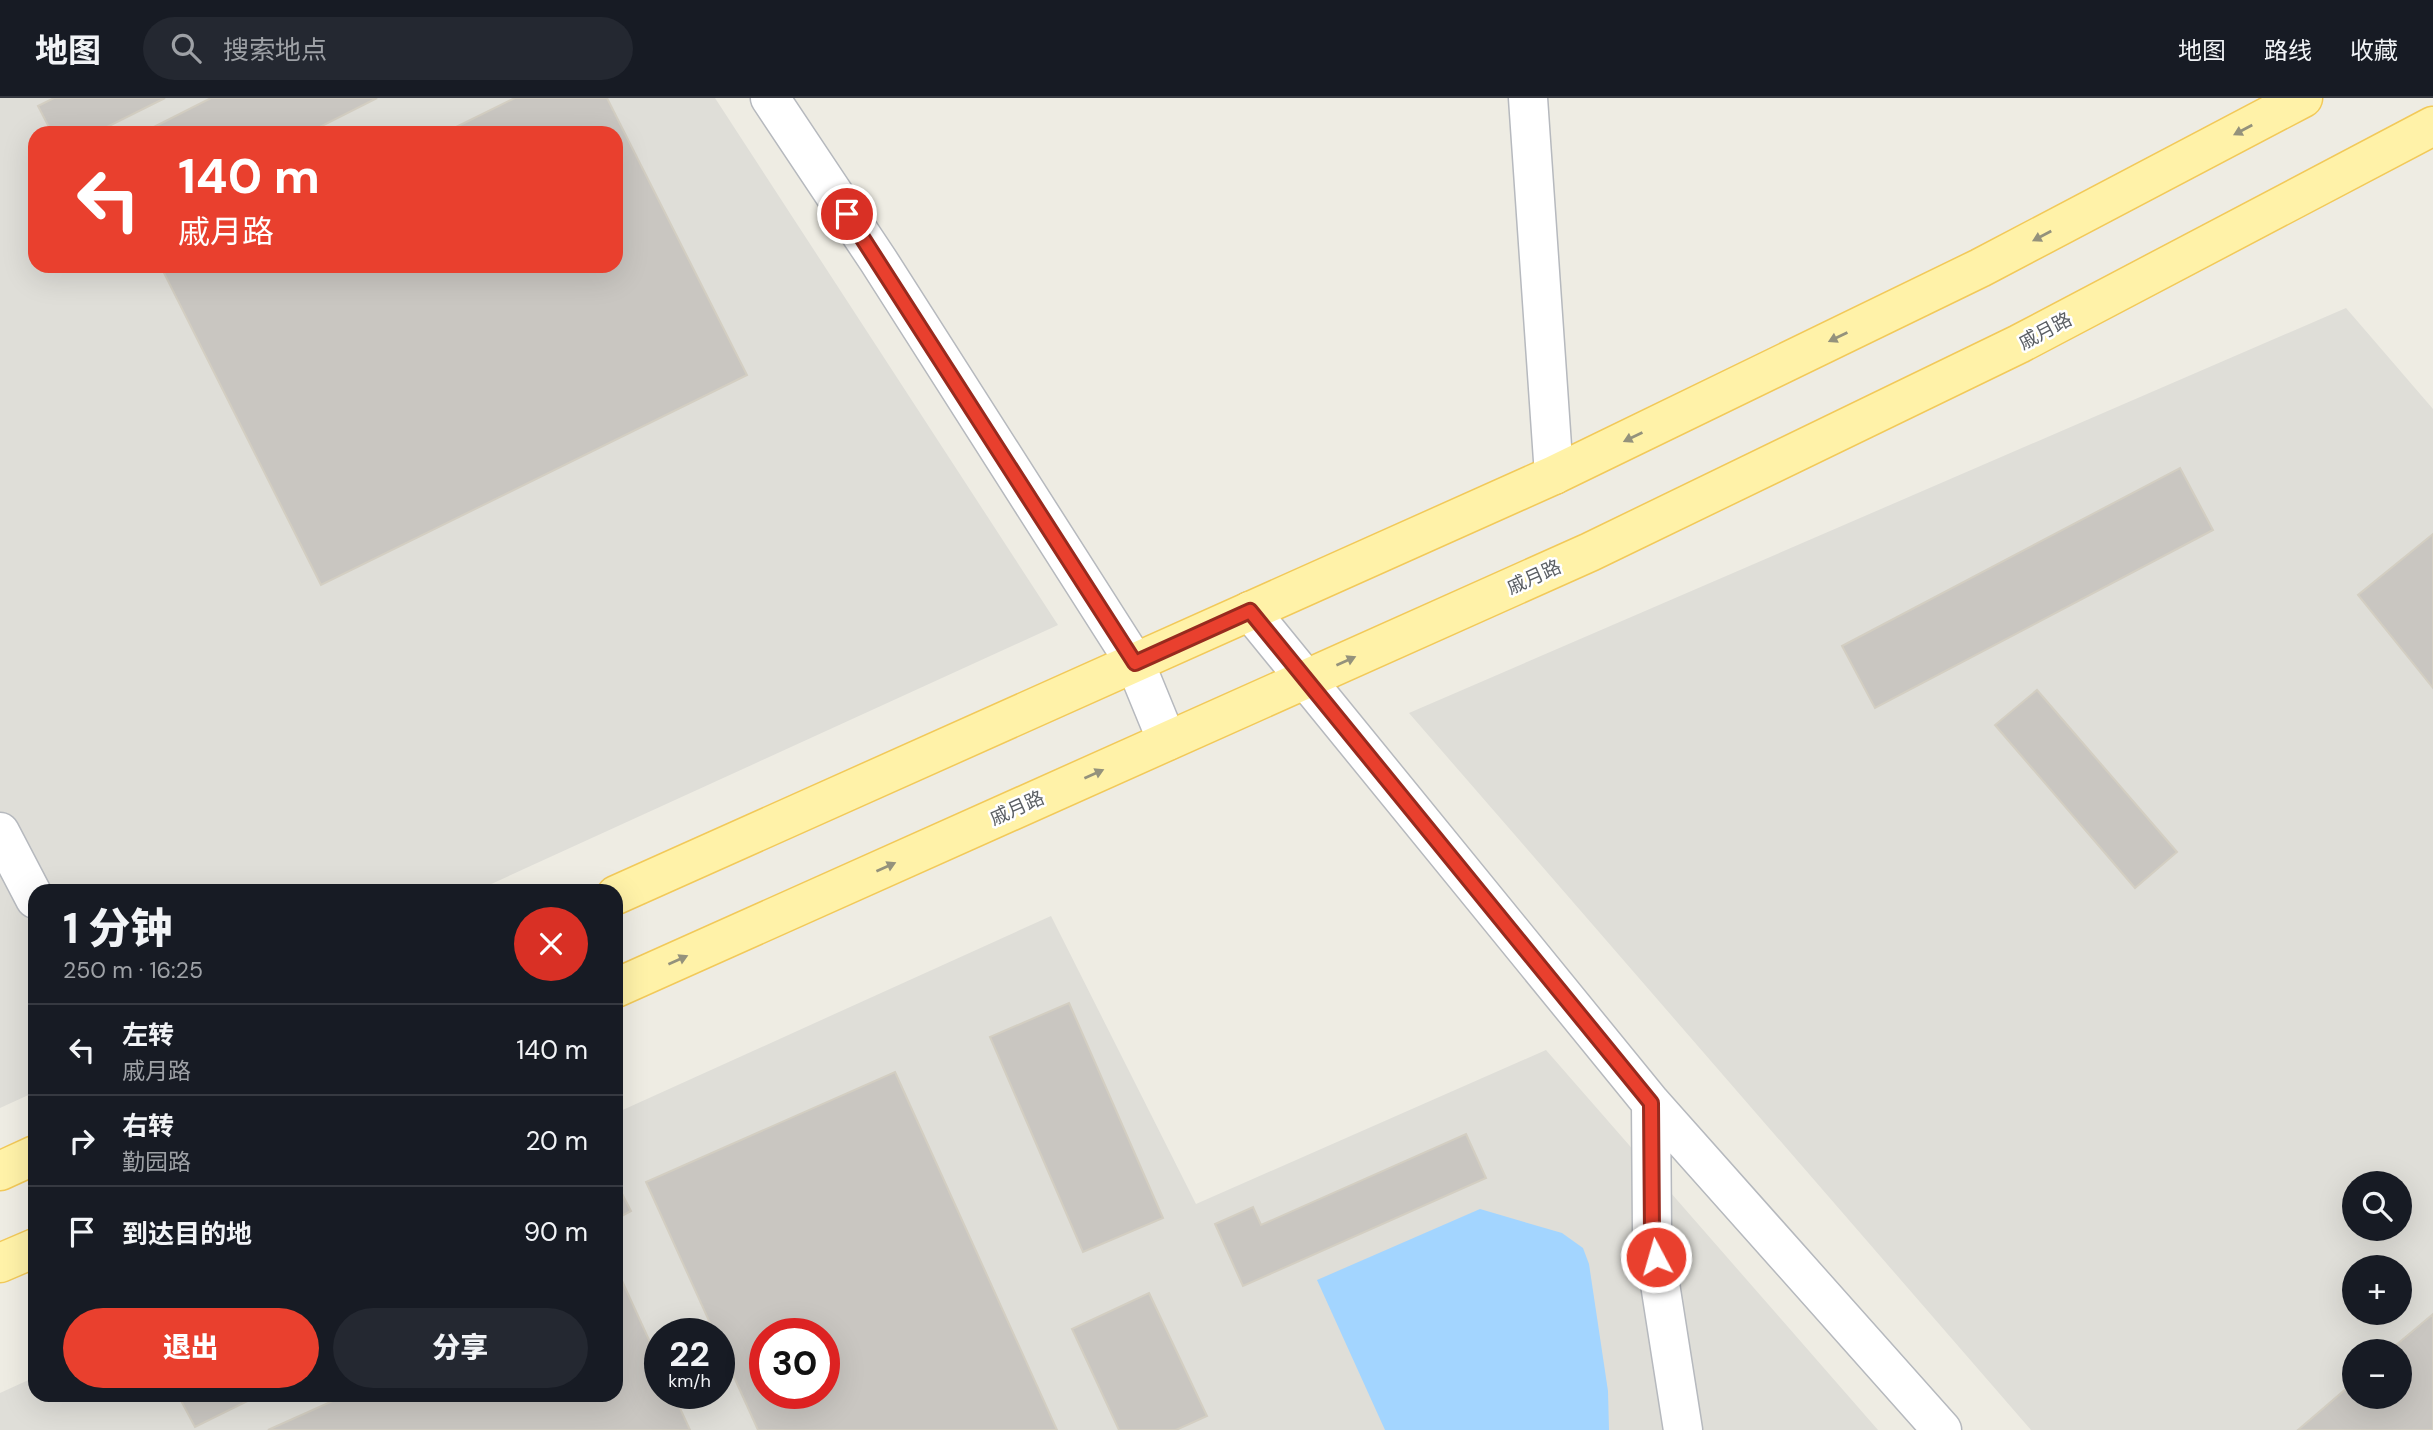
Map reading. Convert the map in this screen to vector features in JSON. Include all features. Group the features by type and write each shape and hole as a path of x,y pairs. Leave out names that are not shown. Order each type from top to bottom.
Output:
{"main road":[{"path":"623,892 1554,475 1980,268 2303,98"},
{"name":"戚月路","path":"623,985 1590,552 2019,344 2433,126"},
{"path":"0,1171 28,1158"},
{"path":"0,1263 28,1251"}],"street":[{"path":"770,98 878,260 1135,663 1167,741"},
{"path":"1528,98 1554,475"},
{"path":"1250,611 1651,1103 1942,1430"},
{"path":"0,832 28,886"},
{"path":"1651,1103 1652,1233 1683,1430"}],"shaded area":[{"path":"0,98 715,98 1058,625 491,884 28,884 28,1095 0,1108"},
{"path":"2346,308 2433,409 2433,1430 2031,1430 1409,713"},
{"path":"1051,916 1196,1204 1546,1050 1878,1430 0,1430 0,1393 28,1380 28,1402 623,1402 623,1110"}],"water":[{"path":"1480,1209 1562,1233 1583,1248 1589,1264 1608,1391 1609,1430 1385,1430 1317,1280"}],"building":[{"path":"54,98 165,98 109,126 48,126 38,106"},
{"path":"211,98 377,98 322,126 156,126"},
{"path":"515,98 607,98 621,126 458,126"},
{"path":"623,130 747,375 321,585 164,273 623,273"},
{"path":"2180,468 2213,530 1875,708 1842,646"},
{"path":"2433,534 2433,688 2358,595"},
{"path":"2037,690 2177,852 2135,888 1995,725"},
{"path":"1069,1003 1163,1218 1083,1252 990,1037"},
{"path":"895,1072 1057,1430 758,1430 735,1379 735,1318 708,1318 646,1182"},
{"path":"1466,1134 1486,1178 1243,1286 1215,1224 1253,1207 1261,1225"},
{"path":"623,1196 631,1211 623,1215"},
{"path":"623,1283 644,1329 644,1409 680,1409 690,1430 268,1430 330,1402 623,1402"},
{"path":"1149,1293 1207,1416 1176,1430 1119,1430 1072,1329"},
{"path":"2433,1314 2433,1430 2298,1430 2342,1392 2342,1409 2412,1409 2412,1339 2403,1339"},
{"path":"182,1402 246,1402 195,1427"}],"route":[{"path":"847,214 1135,663 1250,611 1651,1103 1652,1233 1656,1257"}]}
